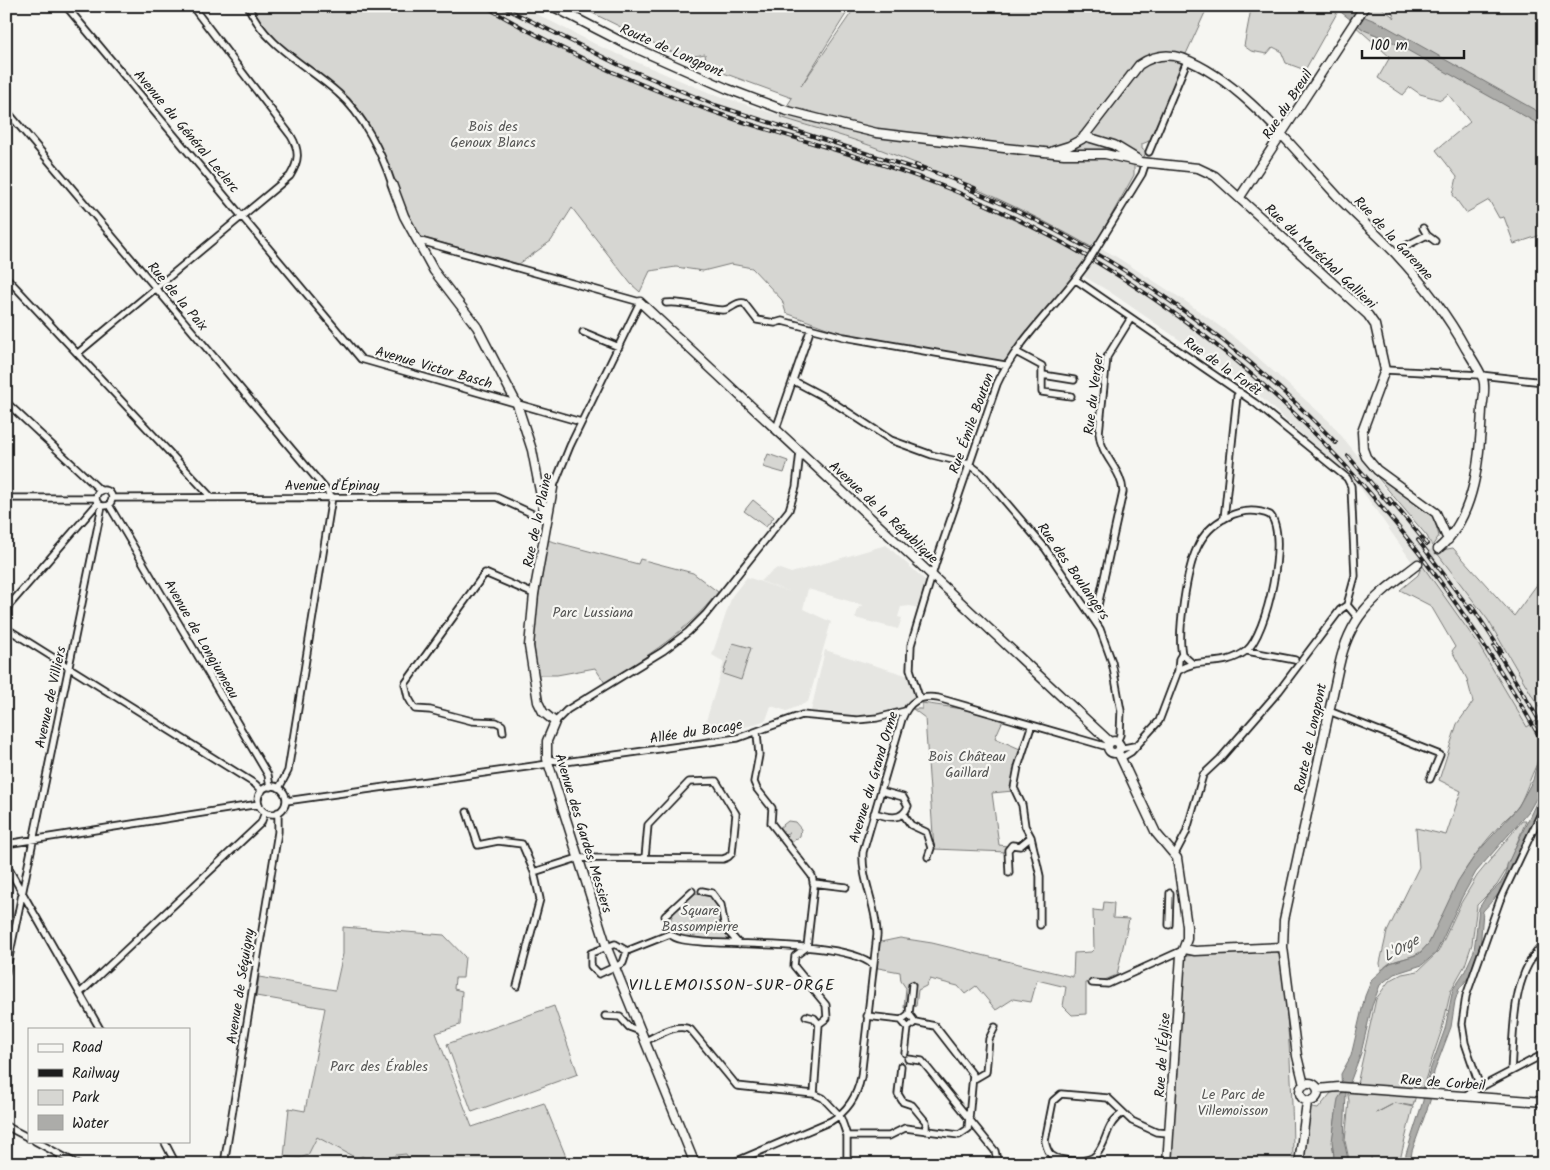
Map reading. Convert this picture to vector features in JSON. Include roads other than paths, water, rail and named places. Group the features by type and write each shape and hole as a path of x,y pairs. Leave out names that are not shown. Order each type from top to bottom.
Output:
{"main road":[{"name":"Route de Longpont","path":"552,6 675,67 784,110 877,133 1043,152"},
{"name":"Rue du Breuil","path":"1240,197 1363,9"},
{"name":"Rue de la Garenne","path":"1043,152 1062,149 1083,138 1134,71 1145,61 1165,55 1188,61 1232,88 1282,135 1345,205 1394,252 1452,324 1480,375 1483,384 1477,465 1467,502 1448,540"},
{"path":"1083,138 1088,153"},
{"name":"Rue du Maréchal Gallieni","path":"1083,138 1114,145 1144,162"},
{"name":"Rue du Maréchal Gallieni","path":"1043,152 1105,154 1206,171 1240,197 1368,315 1375,325 1385,370"},
{"path":"392,184 404,216 416,240 434,271 477,327 517,404 532,450 544,512 547,517"},
{"name":"Avenue de la République","path":"640,302 932,574 1115,748"},
{"path":"1385,370 1362,432 1362,449 1377,470 1436,513 1448,540 1438,549"},
{"path":"539,484 553,488"},
{"name":"Rue de la Plaine","path":"553,488 534,594 529,646 540,708 555,722"},
{"name":"Route de Longpont","path":"1304,1085 1296,1056 1283,947 1286,907 1341,656 1348,635 1357,617 1382,592 1418,564"},
{"name":"Avenue des Gardes Messiers","path":"555,722 547,741 548,761 578,858 614,968 695,1164"},
{"path":"1115,748 1156,833 1175,854"},
{"name":"Rue de l'Église","path":"1167,1164 1181,955 1185,949 1187,939 1182,878 1175,854"},
{"path":"1185,949 1195,951 1283,947"},
{"path":"1298,1164 1307,1102 1300,1094 1304,1085 1311,1084 1318,1089 1316,1099 1307,1102"},
{"name":"Rue de Corbeil","path":"1318,1089 1340,1087 1544,1102"}],"street":[{"name":"Avenue du Général Leclerc","path":"66,6 288,271"},
{"path":"78,354 290,176 297,164 298,149 289,132 192,6"},
{"path":"248,6 256,21 271,40 346,101 381,151 392,184"},
{"path":"1149,152 1188,61"},
{"name":"Rue de la Paix","path":"6,110 332,497"},
{"name":"Rue Émile Bouton","path":"919,697 910,669 910,652 932,574 997,384 1006,365 1076,280 1088,262 1142,174 1144,162"},
{"path":"1423,228 1427,235 1435,241"},
{"path":"1394,252 1427,235"},
{"path":"416,240 640,302"},
{"name":"Avenue Victor Basch","path":"288,271 361,359 581,422"},
{"path":"6,277 211,497"},
{"name":"Rue de la Forêt","path":"1076,280 1240,392 1350,482 1355,576 1346,605"},
{"name":"Rue de la Plaine","path":"553,488 581,422 640,302"},
{"path":"666,303 684,302 723,311 740,302 744,303 757,320 774,323 782,321 844,337 1006,365"},
{"name":"Rue du Verger","path":"1095,619 1123,492 1120,475 1100,445 1099,433 1107,357 1131,318"},
{"path":"776,429 811,328"},
{"path":"583,332 619,347"},
{"path":"1016,352 1038,362 1043,370 1042,392 1071,396"},
{"path":"1385,370 1480,375 1544,382"},
{"path":"1043,375 1074,380"},
{"path":"794,381 828,399 891,440 932,455 969,464"},
{"path":"1224,519 1237,396 1240,392"},
{"path":"6,402 101,491"},
{"path":"555,722 567,710 670,646 706,614 789,510 796,487 800,452"},
{"name":"Rue des Boulangers","path":"969,464 981,473 1045,548 1095,619 1110,653 1122,720 1115,748"},
{"path":"6,498 99,502 109,505 112,498 107,490 101,491"},
{"path":"6,609 99,502 101,491"},
{"path":"279,788 288,771 332,497"},
{"name":"Avenue d'Épinay","path":"112,498 496,497 547,517"},
{"name":"Avenue de Villiers","path":"6,972 68,667 99,502"},
{"name":"Avenue de Longjumeau","path":"109,505 268,775 270,786"},
{"path":"919,697 938,698 1032,727 1115,748 1126,756 1163,716 1182,654 1180,630 1194,556 1201,540 1224,519 1236,513 1258,510 1270,515 1277,526 1276,567 1271,597 1255,642 1247,650 1226,662 1193,664 1178,671"},
{"path":"503,732 502,724 496,722 472,721 430,710 415,709 404,684 486,573 534,594"},
{"path":"1175,854 1186,833 1203,775 1220,760 1279,692 1340,610 1346,605 1357,617"},
{"path":"6,628 254,784 262,791"},
{"path":"1247,650 1295,660"},
{"path":"1182,654 1193,664"},
{"name":"Avenue du Grand Orme","path":"840,1116 851,1102 859,1086 873,965 876,919 863,860 874,813 905,711 919,697"},
{"name":"Allée du Bocage","path":"286,800 548,761 566,762 728,740 757,733 784,720 802,715 857,720 877,718 905,711"},
{"path":"1329,711 1440,755 1430,779"},
{"path":"1032,727 1018,767 1014,788 1022,806 1025,826 1031,837 1040,876 1040,925"},
{"path":"757,733 759,755 754,782 757,789 772,808 771,823 809,870 813,883 806,948 795,956 794,966 826,1005 827,1018 819,1024"},
{"path":"534,872 578,858 645,858 728,858 732,853 736,814 716,781 689,782 665,806 648,825 645,858"},
{"path":"270,786 279,788 286,800 278,812 265,812 259,804 262,791 270,786"},
{"path":"874,813 891,818 903,814 908,806 903,797 881,790"},
{"path":"6,844 259,804"},
{"path":"1480,1087 1464,1043 1462,1024 1466,996 1500,900 1544,807"},
{"path":"80,993 261,823 265,812"},
{"name":"Avenue de Séquigny","path":"224,1164 278,832 278,812"},
{"path":"467,812 478,845 498,841 520,843 526,849 534,872 540,899 517,986"},
{"path":"903,814 911,825 926,832 931,848 928,857"},
{"path":"1009,873 1008,850 1012,845 1020,846 1031,837"},
{"path":"6,864 99,1028"},
{"path":"813,883 846,887"},
{"path":"665,916 692,891"},
{"path":"702,892 712,893 721,905 725,928 739,944"},
{"path":"1169,925 1171,910 1170,893"},
{"path":"1171,910 1186,909"},
{"path":"627,951 615,944 591,953 591,966 599,974 614,968 623,963 627,951 670,934 676,938 696,941 806,948 860,956 873,965"},
{"path":"1511,1070 1516,1010 1524,971 1537,950 1544,944"},
{"path":"1092,984 1108,984 1185,949"},
{"path":"847,1136 889,1136 905,1128 959,1135 968,1128 974,1079 971,1072 935,1026 915,1022 909,1014 912,985"},
{"path":"902,1020 909,1014"},
{"path":"605,1016 620,1017 629,1027 640,1031"},
{"path":"806,1016 814,1018 819,1024 814,1094"},
{"path":"867,1016 902,1020 908,1028"},
{"path":"905,1053 908,1028 915,1022"},
{"path":"645,1041 678,1027 684,1027 691,1030 737,1086 814,1094 823,1098 840,1116 847,1136 848,1164"},
{"path":"974,1079 986,1072 990,1040 995,1027"},
{"path":"1463,1096 1544,1054"},
{"path":"908,1059 922,1061 995,1151 998,1161"},
{"path":"901,1066 898,1094 903,1102 912,1105 926,1122 926,1131"},
{"path":"1123,1113 1113,1119 1097,1154 1090,1160 1059,1159 1052,1156 1046,1147 1045,1141 1053,1101 1061,1094 1108,1098 1132,1121 1156,1132 1169,1133"},
{"path":"730,1164 840,1116"},
{"path":"6,1126 28,1137"},
{"path":"37,1142 77,1164"},
{"path":"165,1142 176,1164"}],"water":[{"path":"1333,6 1352,6 1365,17 1380,23 1544,115 1544,127 1391,41 1364,30"},
{"name":"L'Orge","path":"1544,754 1544,785 1541,790 1542,803 1504,888 1483,911 1480,949 1469,977 1459,989 1455,1001 1451,1027 1434,1072 1430,1101 1412,1151 1410,1164 1405,1164 1406,1154 1423,1101 1424,1087 1445,1029 1453,989 1465,971 1474,951 1479,908 1486,897 1500,884 1506,874 1507,865 1537,801 1537,797 1529,811 1476,872 1436,953 1422,965 1394,974 1380,985 1372,1006 1361,1053 1346,1093 1344,1141 1349,1164 1335,1164 1332,1141 1338,1099 1342,1093 1341,1074 1351,1056 1365,996 1372,979 1390,963 1419,954 1429,943 1458,881 1476,854 1518,807 1533,780 1538,759"}],"tunnel":[{"path":"1418,564 1438,549"}],"railway":[{"path":"485,6 575,55 670,96 734,119 902,171 957,192 1052,237 1141,290 1223,350 1298,417 1368,490 1432,570 1490,655 1544,745"},
{"path":"501,6 619,65 715,105 922,171"},
{"path":"916,165 975,188"},
{"path":"966,188 1018,211 1068,237 1164,297 1210,330 1254,366 1296,403 1336,443"},
{"path":"1348,456 1390,505"},
{"path":"1389,498 1427,544"},
{"path":"1418,540 1472,612"},
{"path":"1471,605 1501,651"},
{"path":"1494,646 1544,728"}],"district":[{"name":"VILLEMOISSON-SUR-ORGE","path":"732,984"}],"park label":[{"name":"Bois des Genoux Blancs","path":"493,134"},
{"name":"Parc Lussiana","path":"593,612"},
{"name":"Bois Château Gaillard","path":"967,764"},
{"name":"Square Bassompierre","path":"700,918"},
{"name":"Parc des Érables","path":"379,1066"},
{"name":"Le Parc de Villemoisson","path":"1233,1102"}]}
